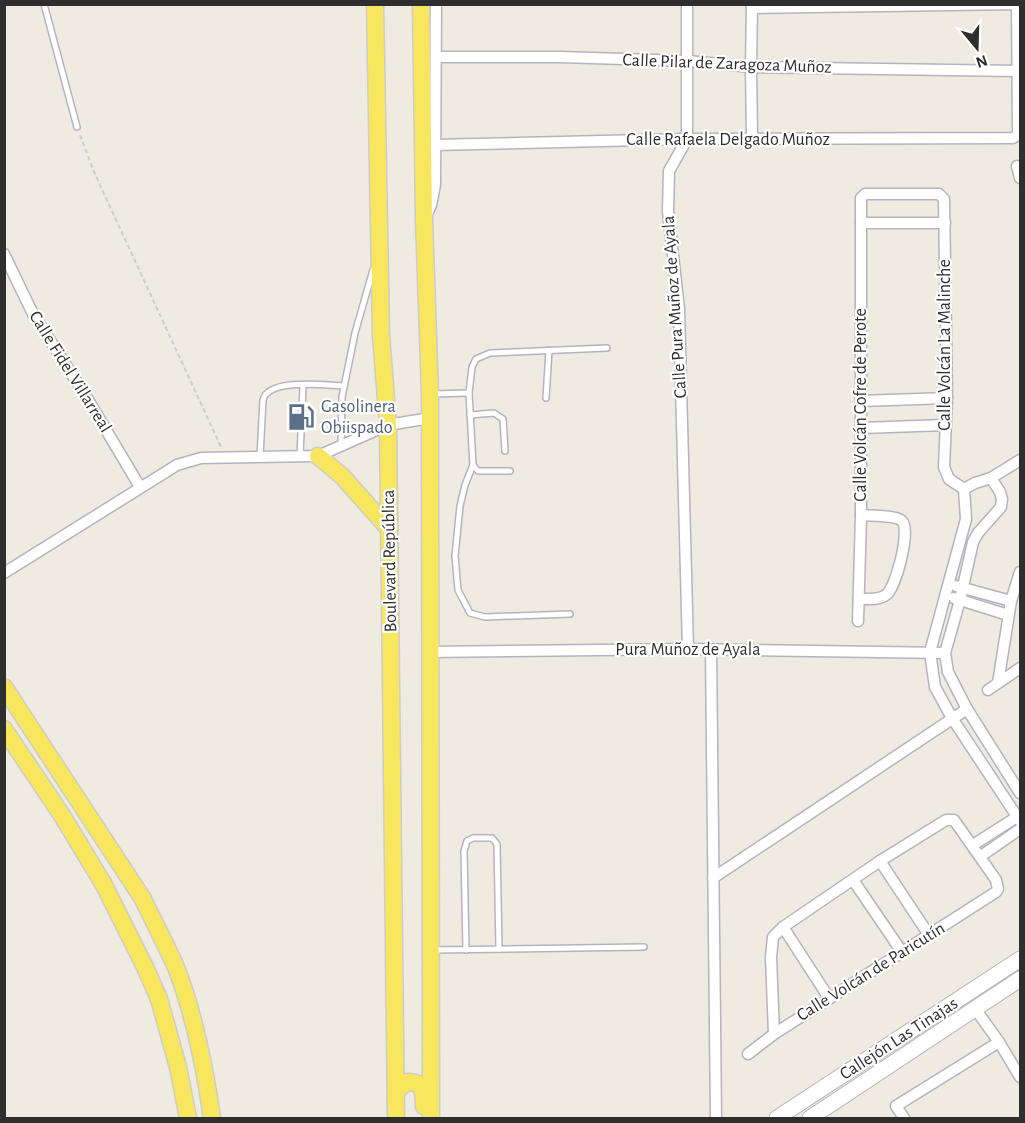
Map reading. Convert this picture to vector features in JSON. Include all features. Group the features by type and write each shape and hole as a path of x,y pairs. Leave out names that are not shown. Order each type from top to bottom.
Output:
{"main road":[{"path":"422,4 424,219 430,394 431,1119"},
{"name":"Boulevard República","path":"373,8 381,335 388,424 396,1119"},
{"path":"318,456 342,476 390,529"},
{"path":"4,687 143,900 177,970 206,1079 212,1119"},
{"path":"4,729 63,817 104,885 146,967 159,999 178,1067 188,1119"},
{"name":"Callejón Las Tinajas","path":"777,1119 1020,959"},
{"name":"Callejón Las Tinajas","path":"810,1119 1020,979"},
{"path":"396,1091 407,1082 415,1081 420,1085 424,1092 424,1119"}],"street":[{"path":"424,219 433,198 436,4"},
{"name":"Calle Pura Muñoz de Ayala","path":"687,4 687,139 669,171 668,211 679,309 688,649"},
{"path":"752,139 752,6 1017,4 1018,71"},
{"name":"Calle Pilar de Zaragoza Muñoz","path":"436,57 560,57 688,61 751,67 1018,71"},
{"name":"Calle Rafaela Delgado Muñoz","path":"434,145 687,139 1013,138 1019,133 1018,71"},
{"path":"1017,166 1020,178"},
{"name":"Calle Volcán Cofre de Perote","path":"858,621 861,515 861,198 868,193 939,194"},
{"name":"Calle Volcán La Malinche","path":"939,194 943,197 945,204 947,398 944,467 949,479 964,489"},
{"path":"861,224 945,223"},
{"name":"Calle Fidel Villarreal","path":"4,254 33,314 140,487"},
{"path":"861,401 947,398"},
{"path":"4,573 177,465 201,458 318,456 388,424 430,418"},
{"path":"861,428 946,425"},
{"path":"973,845 1020,818 952,718 935,687 930,652 966,519 964,489 991,478 1020,460"},
{"path":"991,478 1000,492 1001,507 978,533 974,542 945,653 948,672 967,709 1020,793"},
{"path":"859,599 880,598 891,589 906,538 906,529 902,521 896,518 861,515"},
{"path":"998,683 1008,615 1020,572"},
{"path":"949,584 1011,601"},
{"path":"946,595 1008,615"},
{"name":"Pura Muñoz de Ayala","path":"430,652 688,649 945,653"},
{"path":"711,650 716,1119"},
{"path":"988,690 1020,668"},
{"path":"713,878 967,709"},
{"path":"774,1034 771,957 773,937 783,927 880,861 946,820 954,820 981,856 1020,829"},
{"name":"Calle Volcán de Paricutín","path":"748,1054 829,998 996,892 998,885 981,856"},
{"path":"880,861 929,935"},
{"path":"853,880 902,952"},
{"path":"783,927 829,998"},
{"path":"976,1010 1020,1077"},
{"path":"904,1119 896,1106 999,1042"}],"lane":[{"path":"44,4 77,127"},
{"path":"341,445 344,386 355,333 380,249"},
{"path":"570,614 485,617 470,613 458,590 455,556 460,506 473,465 469,393 472,367 476,359 490,353 608,348"},
{"path":"546,398 549,350"},
{"path":"300,456 303,386"},
{"path":"260,456 264,394 277,387 344,386"},
{"path":"430,394 469,393"},
{"path":"470,415 494,413 503,419 505,451"},
{"path":"473,465 478,471 510,471"},
{"path":"466,950 464,851 467,841 473,838 492,838 497,844 499,949"},
{"path":"431,950 644,947"}],"path":[{"path":"77,127 94,172 225,457"}],"place":[{"name":"Gasolinera Obiispado","path":"301,417"}]}
